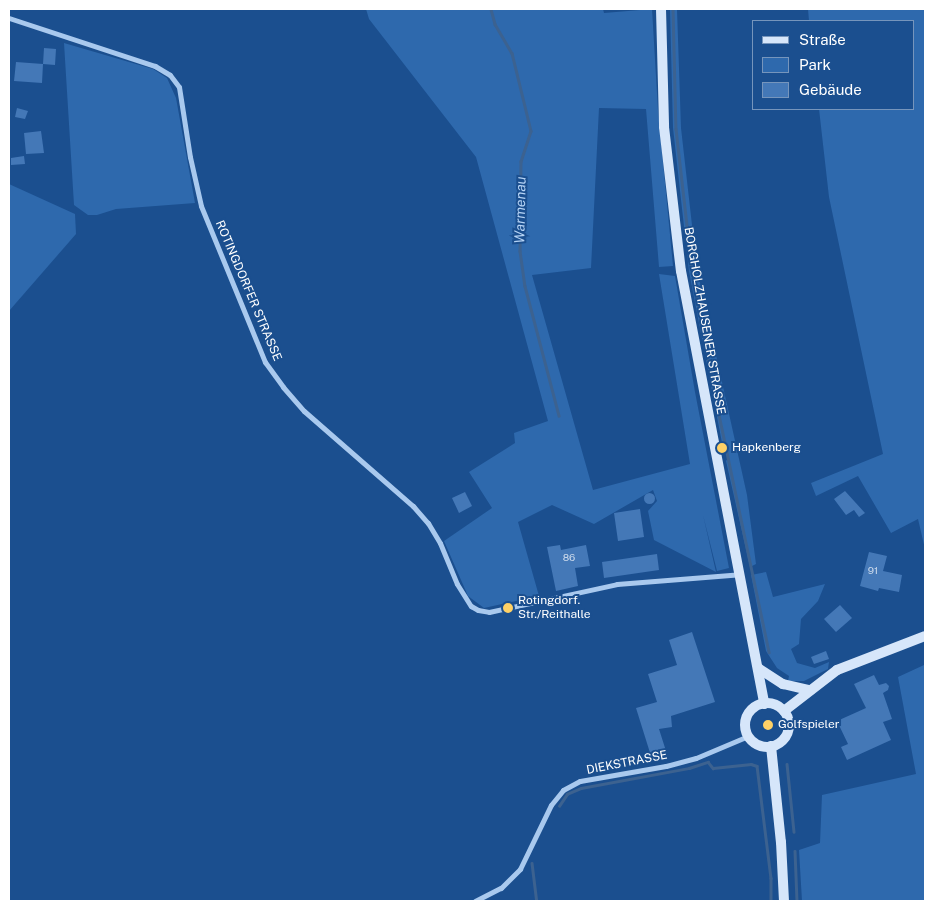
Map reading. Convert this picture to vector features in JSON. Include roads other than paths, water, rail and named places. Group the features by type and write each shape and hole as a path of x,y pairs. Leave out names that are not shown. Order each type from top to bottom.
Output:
{"main road":[{"name":"BORGHOLZHAUSENER STRASSE","path":"661,9 664,127 681,271 704,396 741,574 764,704"},
{"path":"784,711 810,690 853,662 925,636"},
{"path":"758,668 783,684 810,690"},
{"path":"772,704 784,711 788,722 787,733 781,742 771,746 758,745 748,736 746,729 748,715 758,706 772,704"},
{"path":"771,746 781,842 784,901"}],"street":[{"name":"ROTINGDORFER STRASSE","path":"9,18 155,66 170,75 179,87 190,157 201,206 265,362 283,388 304,411 412,506 428,523 440,543 465,599 478,610 489,612 617,584 741,574"},
{"name":"DIEKSTRASSE","path":"475,901 501,888 520,869 551,805 563,790 580,782 666,766 696,758 748,736"}],"waterway":[{"name":"Warmenau","path":"491,9 495,24 512,53 531,131 521,161 520,251 525,286 559,416"},
{"path":"673,9 676,129 692,270 714,391 769,652"},
{"path":"559,806 567,794 581,788 689,768 708,762 713,768 751,764 757,766 771,878 771,901"},
{"path":"787,764 794,832"},
{"path":"795,851 797,901"},
{"path":"532,863 537,901"}],"place":[{"name":"Hapkenberg","path":"722,448"},
{"name":"Rotingdorf. Str./Reithalle","path":"508,608"},
{"name":"Golfspieler","path":"768,725"}]}
